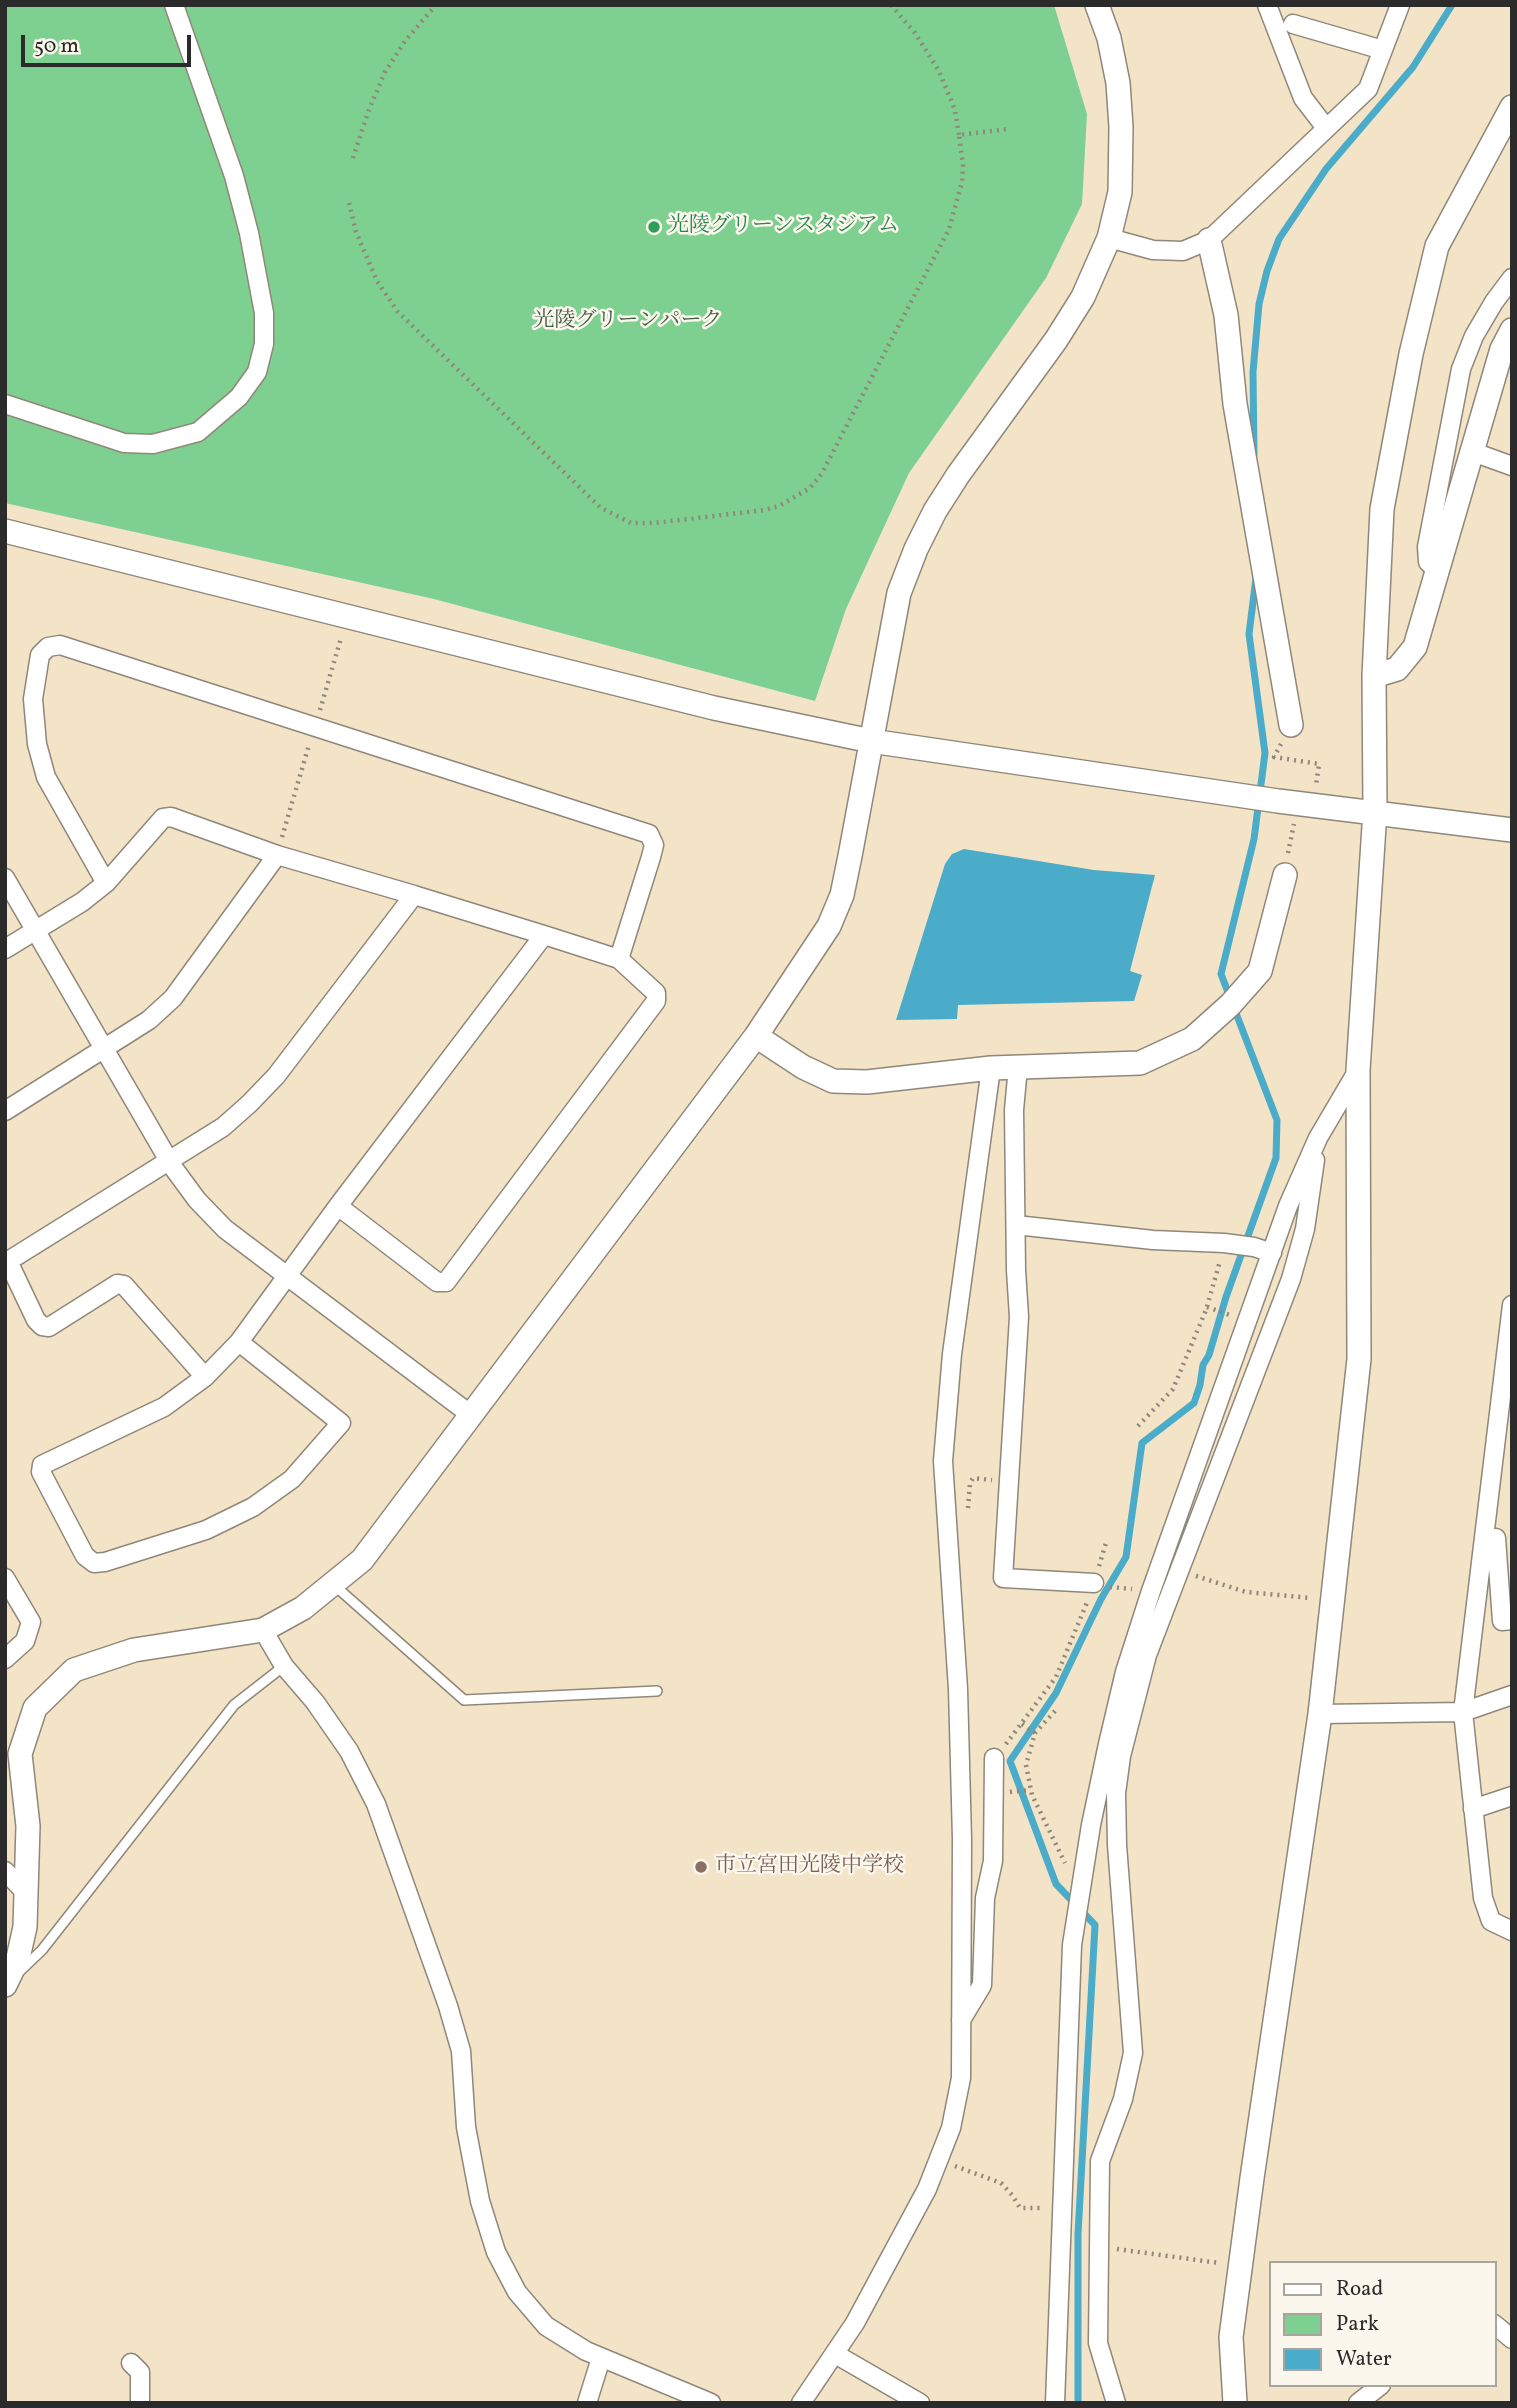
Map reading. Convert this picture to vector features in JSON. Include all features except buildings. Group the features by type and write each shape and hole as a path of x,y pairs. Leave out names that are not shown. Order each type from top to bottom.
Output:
{"street":[{"path":"5,404 124,443 153,444 198,432 239,397 257,372 264,344 264,313 249,233 233,176 174,5"},
{"path":"5,1986 18,1958 24,1927 28,1826 20,1754 35,1708 74,1670 134,1650 263,1630 303,1608 362,1560 756,1036 829,926 842,895 899,593 916,549 935,511 958,475 1056,340 1083,297 1109,238 1120,192 1121,127 1118,82 1109,38 1097,5"},
{"path":"1267,5 1303,98 1326,128"},
{"path":"1109,238 1153,250 1184,251 1209,240 1368,89 1400,5"},
{"path":"1293,24 1383,50"},
{"path":"1235,2403 1231,2337 1320,1714 1359,1359 1359,1070 1375,811 1374,676 1382,509 1411,354 1437,246 1511,112"},
{"path":"1209,240 1226,315 1238,418 1291,724"},
{"path":"1438,572 1428,562 1427,547 1461,369 1474,336 1493,302 1512,278"},
{"path":"1374,676 1397,669 1415,647 1502,349 1512,330"},
{"path":"1473,452 1512,466"},
{"path":"5,531 700,705 871,741 1512,830"},
{"path":"106,883 47,777 37,744 33,699 40,655 48,648 60,645 649,834 654,845 620,958"},
{"path":"5,949 82,902 106,883 157,822 171,817 277,855 620,958 656,993 656,1001 446,1282 437,1282 338,1206"},
{"path":"5,1111 149,1020 173,998 277,855"},
{"path":"756,1036 803,1067 833,1081 867,1082 991,1068 1140,1063 1192,1039 1230,1005 1260,971 1284,875"},
{"path":"5,878 169,1160 197,1200 225,1229 471,1415"},
{"path":"205,1377 124,1286 117,1284 49,1327 42,1326 36,1320 7,1262 223,1127 276,1076 414,895"},
{"path":"239,1342 341,1423 292,1479 253,1507 206,1530 105,1562 94,1563 85,1556 41,1472 42,1465 164,1408 205,1377 239,1342 338,1206 544,935"},
{"path":"1018,1067 1014,1110 1019,1317 1003,1578 1094,1583"},
{"path":"801,2403 868,2299 927,2189 951,2127 961,2078 962,1839 958,1703 943,1461 952,1354 991,1068"},
{"path":"1055,2403 1072,1945 1091,1825 1125,1672 1152,1587 1288,1206 1318,1138 1359,1070"},
{"path":"1116,2403 1098,2343 1100,2161 1123,2099 1133,2053 1117,1845 1116,1793 1121,1756 1147,1655 1291,1279 1305,1229 1318,1138"},
{"path":"1016,1224 1153,1240 1224,1243 1254,1247 1272,1253"},
{"path":"1512,1305 1497,1538 1463,1712 1483,1898 1491,1921 1512,1931"},
{"path":"1497,1538 1502,1621 1512,1620"},
{"path":"5,1578 31,1622 25,1641 5,1659"},
{"path":"263,1630 284,1666 315,1702 349,1751 376,1804 427,1942 461,2051 466,2127 480,2201 496,2252 517,2292 546,2326 586,2351 711,2403"},
{"path":"1320,1714 1463,1712 1512,1695"},
{"path":"961,2020 982,1985 985,1898 993,1861 995,1758"},
{"path":"1473,1809 1512,1796"},
{"path":"5,1871 27,1894"},
{"path":"1496,2326 1512,2339"},
{"path":"835,2354 920,2403"},
{"path":"587,2403 601,2358"},
{"path":"131,2363 140,2372 140,2403"},
{"path":"1358,2403 1378,2387"}],"lane":[{"path":"332,1584 464,1700 657,1691"},
{"path":"5,1986 42,1950 234,1706 284,1666"}],"path":[{"path":"353,158 385,72 405,41 436,5"},
{"path":"349,203 356,232 377,281 398,312 601,508 631,523 667,522 745,513 779,506 810,488 822,473 949,229 962,182 963,166 956,110 939,71 915,33 891,5"},
{"path":"959,135 1008,129"},
{"path":"277,855 337,658"},
{"path":"1284,875 1319,764 1274,757 1291,724"},
{"path":"1138,1426 1173,1390 1206,1310 1224,1243"},
{"path":"968,1510 970,1483 973,1478 1010,1483"},
{"path":"995,1758 1056,1677 1094,1583 1106,1543"},
{"path":"1179,1571 1245,1592 1333,1601"},
{"path":"1055,1711 1035,1732 1026,1765 1032,1795 1054,1843 1081,1889"},
{"path":"1022,1724 1035,1732"},
{"path":"938,2159 1001,2183 1013,2195 1020,2208"},
{"path":"1099,2248 1241,2265"}],"green space":[{"name":"光陵グリーンパーク","path":"5,5 1054,5 1087,114 1082,204 1046,278 909,473 846,609 815,701 434,599 5,503"}],"water":[{"path":"964,849 1094,870 1155,875 1130,971 1142,975 1134,1001 958,1005 957,1019 896,1020 945,864 952,854"}],"waterway":[{"path":"1254,454 1253,372 1259,304 1279,239 1326,169 1413,67 1452,5"},
{"path":"1078,2403 1078,2234 1095,1925 1056,1884 1010,1761 1056,1693 1101,1599 1126,1557 1142,1443 1194,1403 1203,1365 1209,1355 1226,1297 1276,1158 1277,1120 1221,974 1254,839 1265,753 1249,634 1256,578"}],"place":[{"name":"光陵グリーンスタジアム","path":"654,227"},
{"name":"市立宮田光陵中学校","path":"701,1867"}]}
